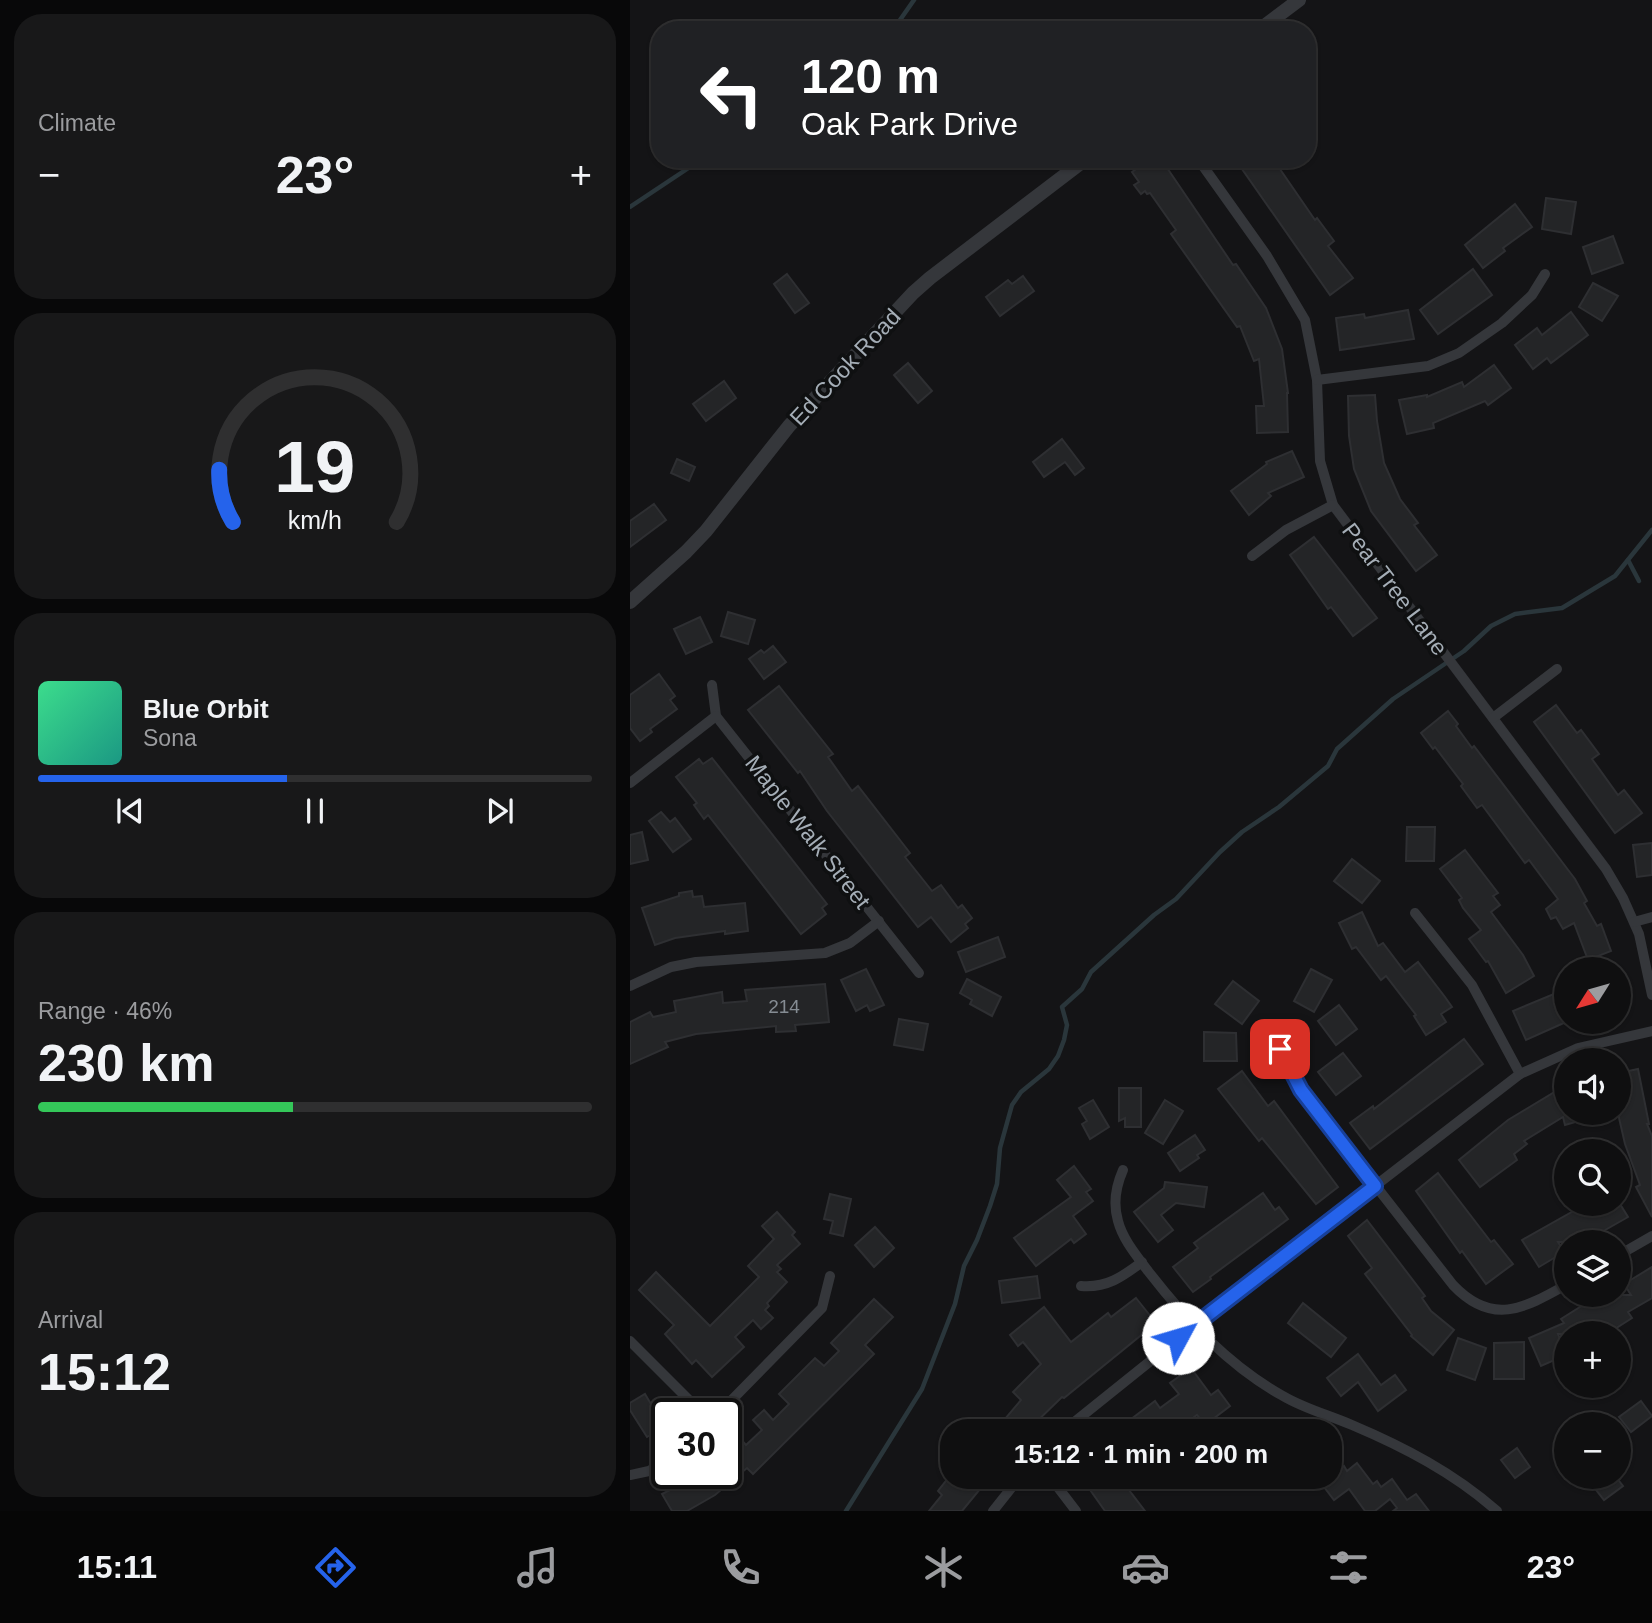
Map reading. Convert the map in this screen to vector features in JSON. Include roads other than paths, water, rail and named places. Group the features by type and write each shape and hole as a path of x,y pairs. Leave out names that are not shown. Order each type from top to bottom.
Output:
{"street":[{"path":"1271,21 1299,0"},
{"name":"Ed Cook Road","path":"630,602 687,552 789,426 913,293 1074,168"},
{"name":"Pear Tree Lane","path":"1204,168 1267,256 1305,320 1317,380 1320,461 1333,505 1606,869 1634,922 1652,995"},
{"path":"1317,380 1428,366 1459,353 1502,323 1532,295 1545,274"},
{"path":"1252,556 1286,530 1333,505"},
{"path":"1493,719 1557,669"},
{"path":"630,783 716,716 712,685"},
{"name":"Maple Walk Street","path":"716,716 919,972"},
{"path":"1415,913 1472,985 1520,1074"},
{"path":"1634,922 1652,917"},
{"path":"630,986 671,967 696,962 825,953 850,943 879,921"},
{"path":"1078,1419 1520,1074 1578,1048 1652,1031"},
{"path":"1280,1049 1301,1090 1452,1285 1467,1300 1490,1308 1514,1309 1554,1291"},
{"path":"1122,1170 1116,1185 1118,1222 1122,1233 1194,1326 1235,1363 1283,1396 1419,1456 1455,1478 1497,1511"},
{"path":"1631,1248 1652,1236"},
{"path":"1081,1286 1096,1287 1106,1284 1142,1262"},
{"path":"734,1398 822,1308 830,1276"},
{"path":"630,1341 687,1398"},
{"path":"630,1475 651,1470"},
{"path":"993,1511 1010,1489"},
{"path":"1059,1489 1076,1511"}],"waterway":[{"path":"899,21 914,0"},
{"path":"630,207 688,168"},
{"path":"846,1511 922,1389 955,1304 964,1266 977,1240 997,1184 1000,1148 1012,1105 1021,1092 1049,1069 1064,1040 1067,1025 1062,1007 1082,989 1091,972 1154,915 1176,899 1242,832 1279,807 1328,766 1337,749 1393,699 1464,651 1491,626 1515,614 1562,608 1615,576 1652,530"},
{"path":"1628,560 1639,581"}]}
